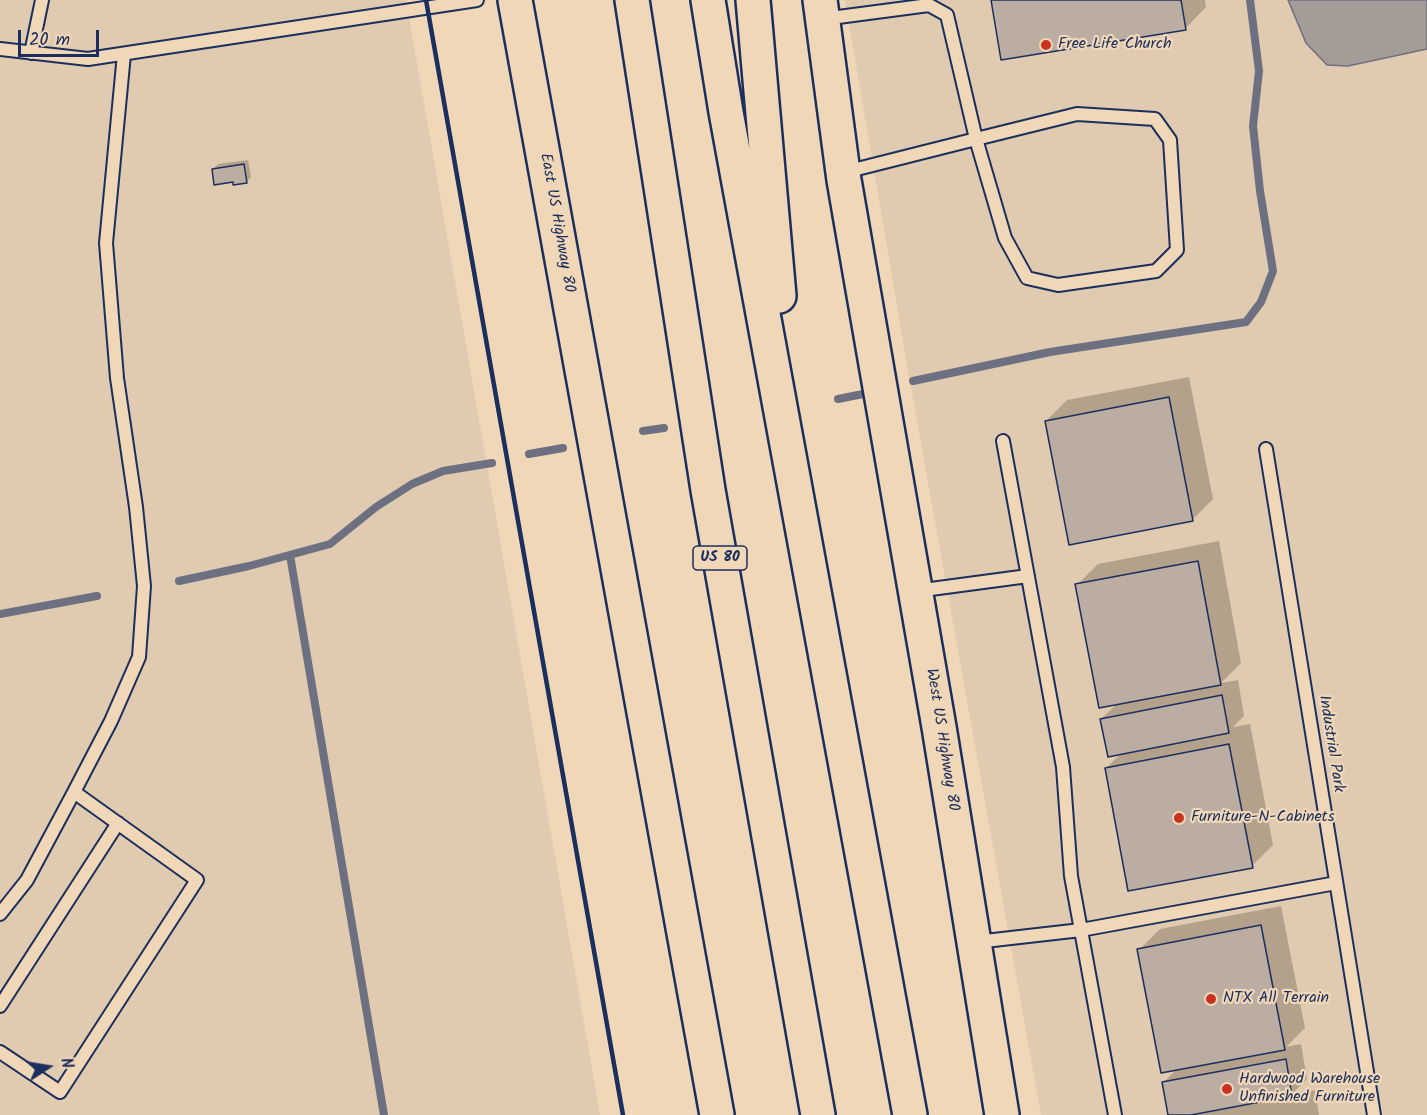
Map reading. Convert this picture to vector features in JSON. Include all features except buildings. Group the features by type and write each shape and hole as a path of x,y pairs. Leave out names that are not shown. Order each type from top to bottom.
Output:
{"main road":[{"name":"East US Highway 80","path":"515,0 717,1115"},
{"name":"US 80","path":"632,0 708,490 818,1115"},
{"path":"708,0 726,112 910,1115"},
{"path":"753,0 797,495"},
{"path":"822,9 844,172"},
{"name":"West US Highway 80","path":"844,172 1002,1115"}],"lane":[{"path":"31,53 42,0"},
{"path":"0,49 88,59 477,0"},
{"path":"822,9 928,5 946,15 976,139 1005,238 1027,278 1059,285 1156,272 1178,250 1170,140 1155,119 1077,114 976,139 844,172"},
{"path":"0,914 27,879 111,722 139,657 144,586 136,507 117,378 106,243 124,54"},
{"path":"1003,441 1063,767 1071,876 1115,1115"},
{"name":"Industrial Park","path":"1266,449 1374,1115"},
{"path":"916,591 1028,576"},
{"path":"0,1052 60,1092 198,880 74,792"},
{"path":"0,1006 118,823"},
{"path":"974,942 1081,930 1336,883"}],"shaded area":[{"path":"0,0 406,0 600,1115 0,1115"},
{"path":"845,0 1427,0 1427,1115 1041,1115 907,365"},
{"path":"1288,0 1427,0 1427,49 1348,66 1327,65 1306,43"}],"waterway":[{"path":"913,381 1050,352 1246,322 1261,302 1273,271 1260,191 1253,126 1259,71 1250,0"},
{"path":"838,399 868,393"},
{"path":"643,431 664,428"},
{"path":"529,454 563,448"},
{"path":"179,581 249,566 330,544 376,507 412,484 443,471 492,463"},
{"path":"290,555 384,1115"},
{"path":"0,614 97,596"}],"railway":[{"path":"426,0 623,1115"}],"place":[{"name":"Free Life Church","path":"1046,45"},
{"name":"Furniture-N-Cabinets","path":"1179,818"},
{"name":"NTX All Terrain","path":"1211,999"},
{"name":"Hardwood Warehouse Unfinished Furniture","path":"1227,1089"}]}
